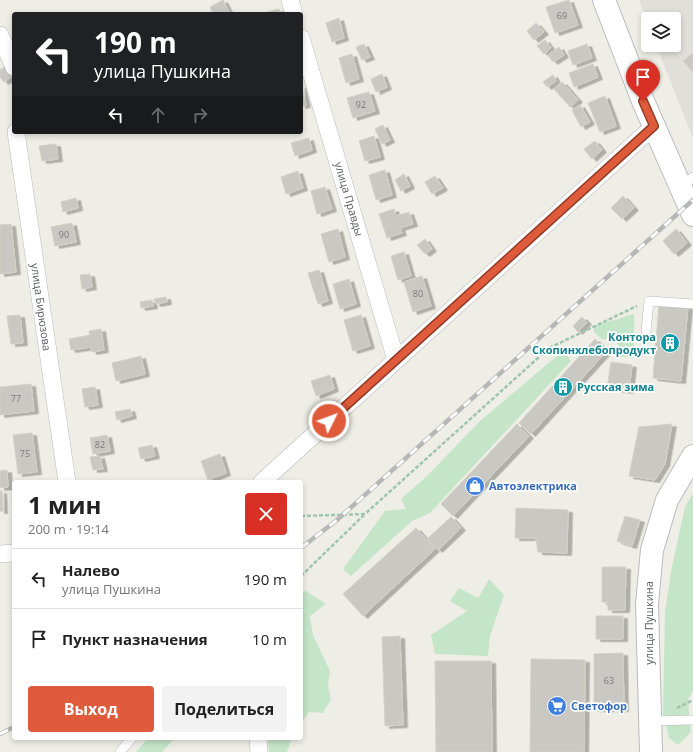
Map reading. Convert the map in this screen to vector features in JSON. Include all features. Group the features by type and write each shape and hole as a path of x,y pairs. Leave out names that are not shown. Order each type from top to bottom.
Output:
{"main road":[{"path":"604,0 654,126 687,182 693,215"},
{"name":"улица Пушкина","path":"651,752 647,604 652,550 667,500 693,456"}],"street":[{"path":"290,0 293,12"},
{"path":"0,35 12,62"},
{"name":"улица Правды","path":"303,45 396,360"},
{"path":"264,480 654,126"},
{"name":"улица Бирюзова","path":"16,134 67,480"},
{"path":"0,554 12,553"},
{"path":"258,740 259,752"}],"lane":[{"path":"646,331 649,301 693,304"},
{"path":"650,721 693,720"},
{"path":"120,752 130,740"}],"path":[{"path":"303,574 365,514 549,348 649,301"},
{"path":"303,516 365,514"}],"shaded area":[{"path":"639,0 693,0 693,138 659,52 681,52 681,12 644,12"}],"green space":[{"path":"634,314 634,358 617,356 619,345 610,338 603,340 594,332 594,326"},
{"path":"564,350 571,361 430,513 412,521 351,576 343,569 385,511 406,509 401,499 428,475 480,421"},
{"path":"693,493 693,691 688,699 691,732 678,745 669,738 663,713 665,612 671,571 685,507"},
{"path":"489,579 504,595 490,636 488,656 435,654 431,635 467,611 450,601 459,588 478,598"},
{"path":"306,591 326,604 310,616 313,635 330,671 328,686 331,699 323,713 309,712 303,720 303,592"},
{"path":"146,740 173,740 162,752 136,752"},
{"path":"268,740 291,740 287,752 269,752"}],"building":[{"path":"223,0 229,12 212,12 210,7"},
{"path":"569,0 578,25 555,33 546,7"},
{"path":"279,9 280,12 268,12"},
{"path":"339,18 344,38 332,42 326,23"},
{"path":"536,23 544,32 534,40 527,31"},
{"path":"545,40 551,48 544,54 537,46"},
{"path":"364,44 370,57 362,60 356,47"},
{"path":"587,44 592,58 573,65 568,51"},
{"path":"559,47 564,55 553,62 548,55"},
{"path":"693,53 693,72 683,61"},
{"path":"352,54 359,79 346,83 339,58"},
{"path":"593,64 598,77 574,87 569,73"},
{"path":"7,65 12,72 12,76 4,82 0,77 0,70"},
{"path":"382,74 387,87 376,92 371,79"},
{"path":"553,75 556,81 547,87 543,82"},
{"path":"562,82 578,100 570,107 554,89"},
{"path":"369,92 375,111 353,118 347,98"},
{"path":"303,94 306,105 303,106"},
{"path":"605,96 616,126 600,132 588,103"},
{"path":"580,105 590,122 581,127 572,110"},
{"path":"383,125 390,140 382,144 375,129"},
{"path":"374,136 380,157 365,161 359,141"},
{"path":"309,138 312,150 295,156 291,143"},
{"path":"595,141 602,150 592,159 584,149"},
{"path":"56,144 58,159 42,161 39,146"},
{"path":"385,170 392,195 376,200 369,175"},
{"path":"298,171 303,188 286,194 281,177"},
{"path":"404,174 410,186 401,191 395,180"},
{"path":"435,176 443,188 432,194 425,182"},
{"path":"325,187 332,209 317,214 311,191"},
{"path":"623,196 634,208 622,219 611,208"},
{"path":"76,198 78,208 63,212 61,202"},
{"path":"394,209 396,216 409,212 413,224 400,228 402,233 387,238 379,214"},
{"path":"72,223 76,242 55,246 51,227"},
{"path":"11,224 16,272 0,274 0,225"},
{"path":"338,229 345,257 329,262 321,234"},
{"path":"676,229 687,243 674,254 663,241"},
{"path":"425,239 432,249 425,254 417,245"},
{"path":"404,252 411,276 398,280 391,256"},
{"path":"319,270 328,301 318,304 308,273"},
{"path":"90,274 92,287 82,289 80,275"},
{"path":"422,276 431,306 413,312 404,282"},
{"path":"349,279 356,304 340,309 333,284"},
{"path":"166,297 167,302 156,304 154,299"},
{"path":"152,300 153,306 141,308 140,302"},
{"name":"Контора Скопинхлебопродукт","path":"659,304 688,307 681,381 653,378"},
{"path":"20,315 23,343 11,344 7,316"},
{"path":"361,315 370,346 353,351 344,320"},
{"path":"582,317 587,322 578,332 573,326"},
{"path":"101,329 104,350 92,352 91,347 71,350 69,339 90,335 89,331"},
{"name":"Русская зима","path":"595,339 607,351 531,434 519,423"},
{"path":"141,356 145,374 116,381 112,363"},
{"name":"Русская зима","path":"611,362 632,365 629,391 607,388"},
{"path":"330,375 334,389 316,396 311,381"},
{"path":"31,384 34,411 0,415 0,387"},
{"path":"95,387 98,405 85,407 82,389"},
{"path":"130,409 132,416 117,420 115,412"},
{"path":"517,424 529,436 453,516 441,504"},
{"path":"672,424 665,464 655,480 629,476 639,427"},
{"path":"32,433 37,472 18,474 13,435"},
{"path":"107,435 110,451 93,454 90,438"},
{"path":"152,445 155,456 141,459 138,448"},
{"path":"220,454 226,473 208,480 201,461"},
{"path":"100,456 103,469 93,470 90,457"},
{"path":"7,470 8,487 0,488 0,471"},
{"path":"0,491 2,491 3,511 0,511"},
{"path":"516,508 568,510 567,553 538,552 536,538 515,538"},
{"path":"625,516 640,520 632,546 617,541"},
{"path":"451,517 461,528 438,550 427,539"},
{"path":"416,528 435,549 363,616 343,594"},
{"path":"602,567 626,567 625,610 608,610 608,602 602,602"},
{"path":"596,616 623,616 623,639 596,639"},
{"path":"400,636 403,725 385,726 382,637"},
{"path":"623,653 624,709 594,709 594,654"},
{"name":"Светофор","path":"531,659 585,660 584,752 530,752"},
{"path":"435,661 491,661 492,752 436,752"}],"railway":[{"path":"303,546 337,520 693,200"},
{"path":"0,734 12,728"}],"place":[{"name":"Контора Скопинхлебопродукт","path":"670,343"},
{"name":"Русская зима","path":"563,387"},
{"name":"Автоэлектрика","path":"475,486"},
{"name":"Светофор","path":"557,706"}],"route":[{"path":"329,421 654,126 643,101"}]}
